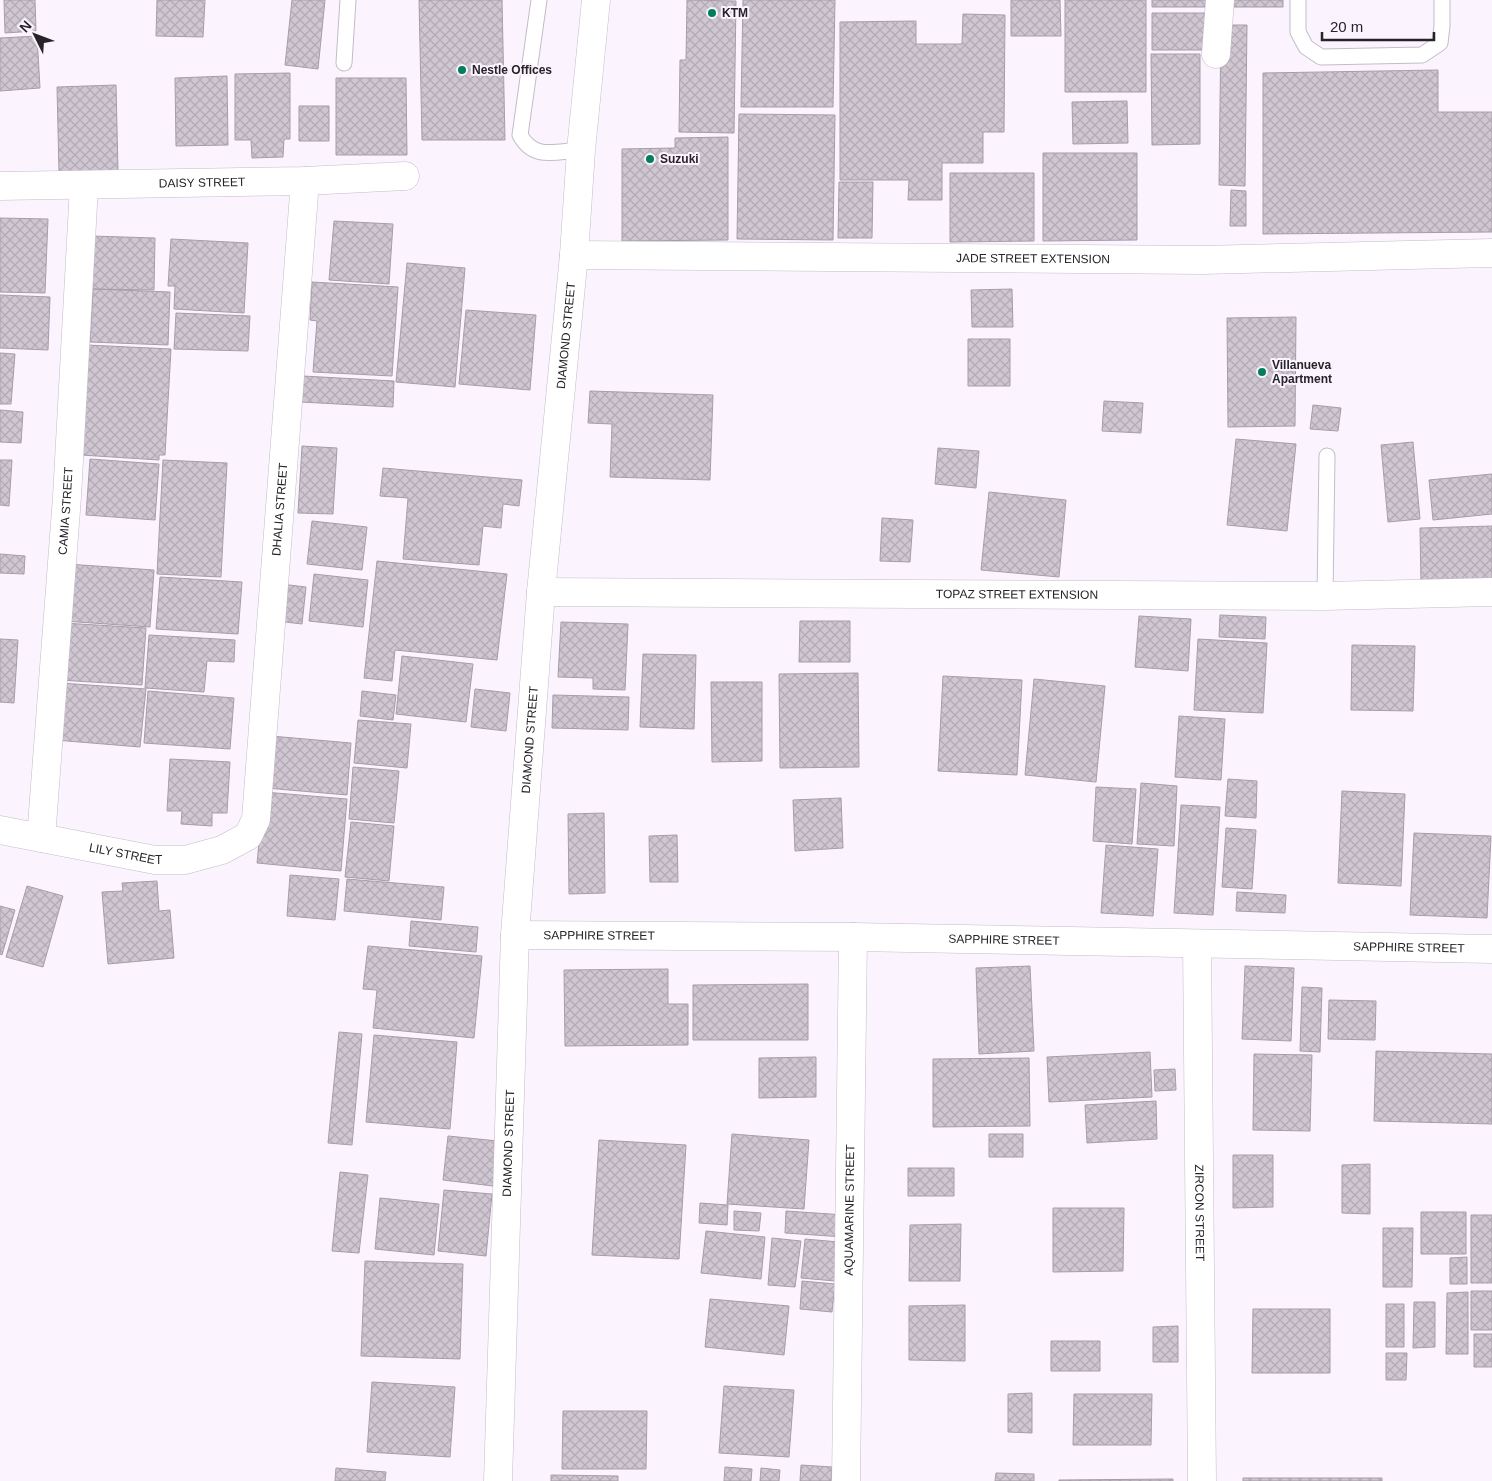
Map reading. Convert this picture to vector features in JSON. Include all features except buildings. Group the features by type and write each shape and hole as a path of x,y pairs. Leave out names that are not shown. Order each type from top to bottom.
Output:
{"street":[{"name":"DIAMOND STREET","path":"498,1481 515,935 541,592 574,254 581,150 596,0"},
{"path":"1216,54 1220,0"},
{"name":"DAISY STREET","path":"0,186 305,181 405,176"},
{"name":"DHALIA STREET","path":"248,836 256,819 305,181"},
{"name":"CAMIA STREET","path":"41,838 67,497 84,186"},
{"name":"JADE STREET EXTENSION","path":"574,254 1203,260 1492,253"},
{"name":"TOPAZ STREET EXTENSION","path":"541,592 1325,596 1492,592"},
{"name":"LILY STREET","path":"0,830 155,860 185,860 222,850 248,836"},
{"name":"SAPPHIRE STREET","path":"515,935 853,937 1492,949"},
{"name":"AQUAMARINE STREET","path":"846,1481 853,937"},
{"name":"ZIRCON STREET","path":"1197,944 1202,1481"}],"lane":[{"path":"344,63 348,0"},
{"path":"539,0 520,135 525,145 538,153 581,150"},
{"path":"1298,0 1298,32 1306,47 1321,57 1422,55 1440,43 1442,0"},
{"path":"1325,596 1328,456"}],"place":[{"name":"KTM","path":"712,13"},
{"name":"Nestle Offices","path":"462,70"},
{"name":"Suzuki","path":"650,159"},
{"name":"Villanueva Apartment","path":"1262,372"}]}
